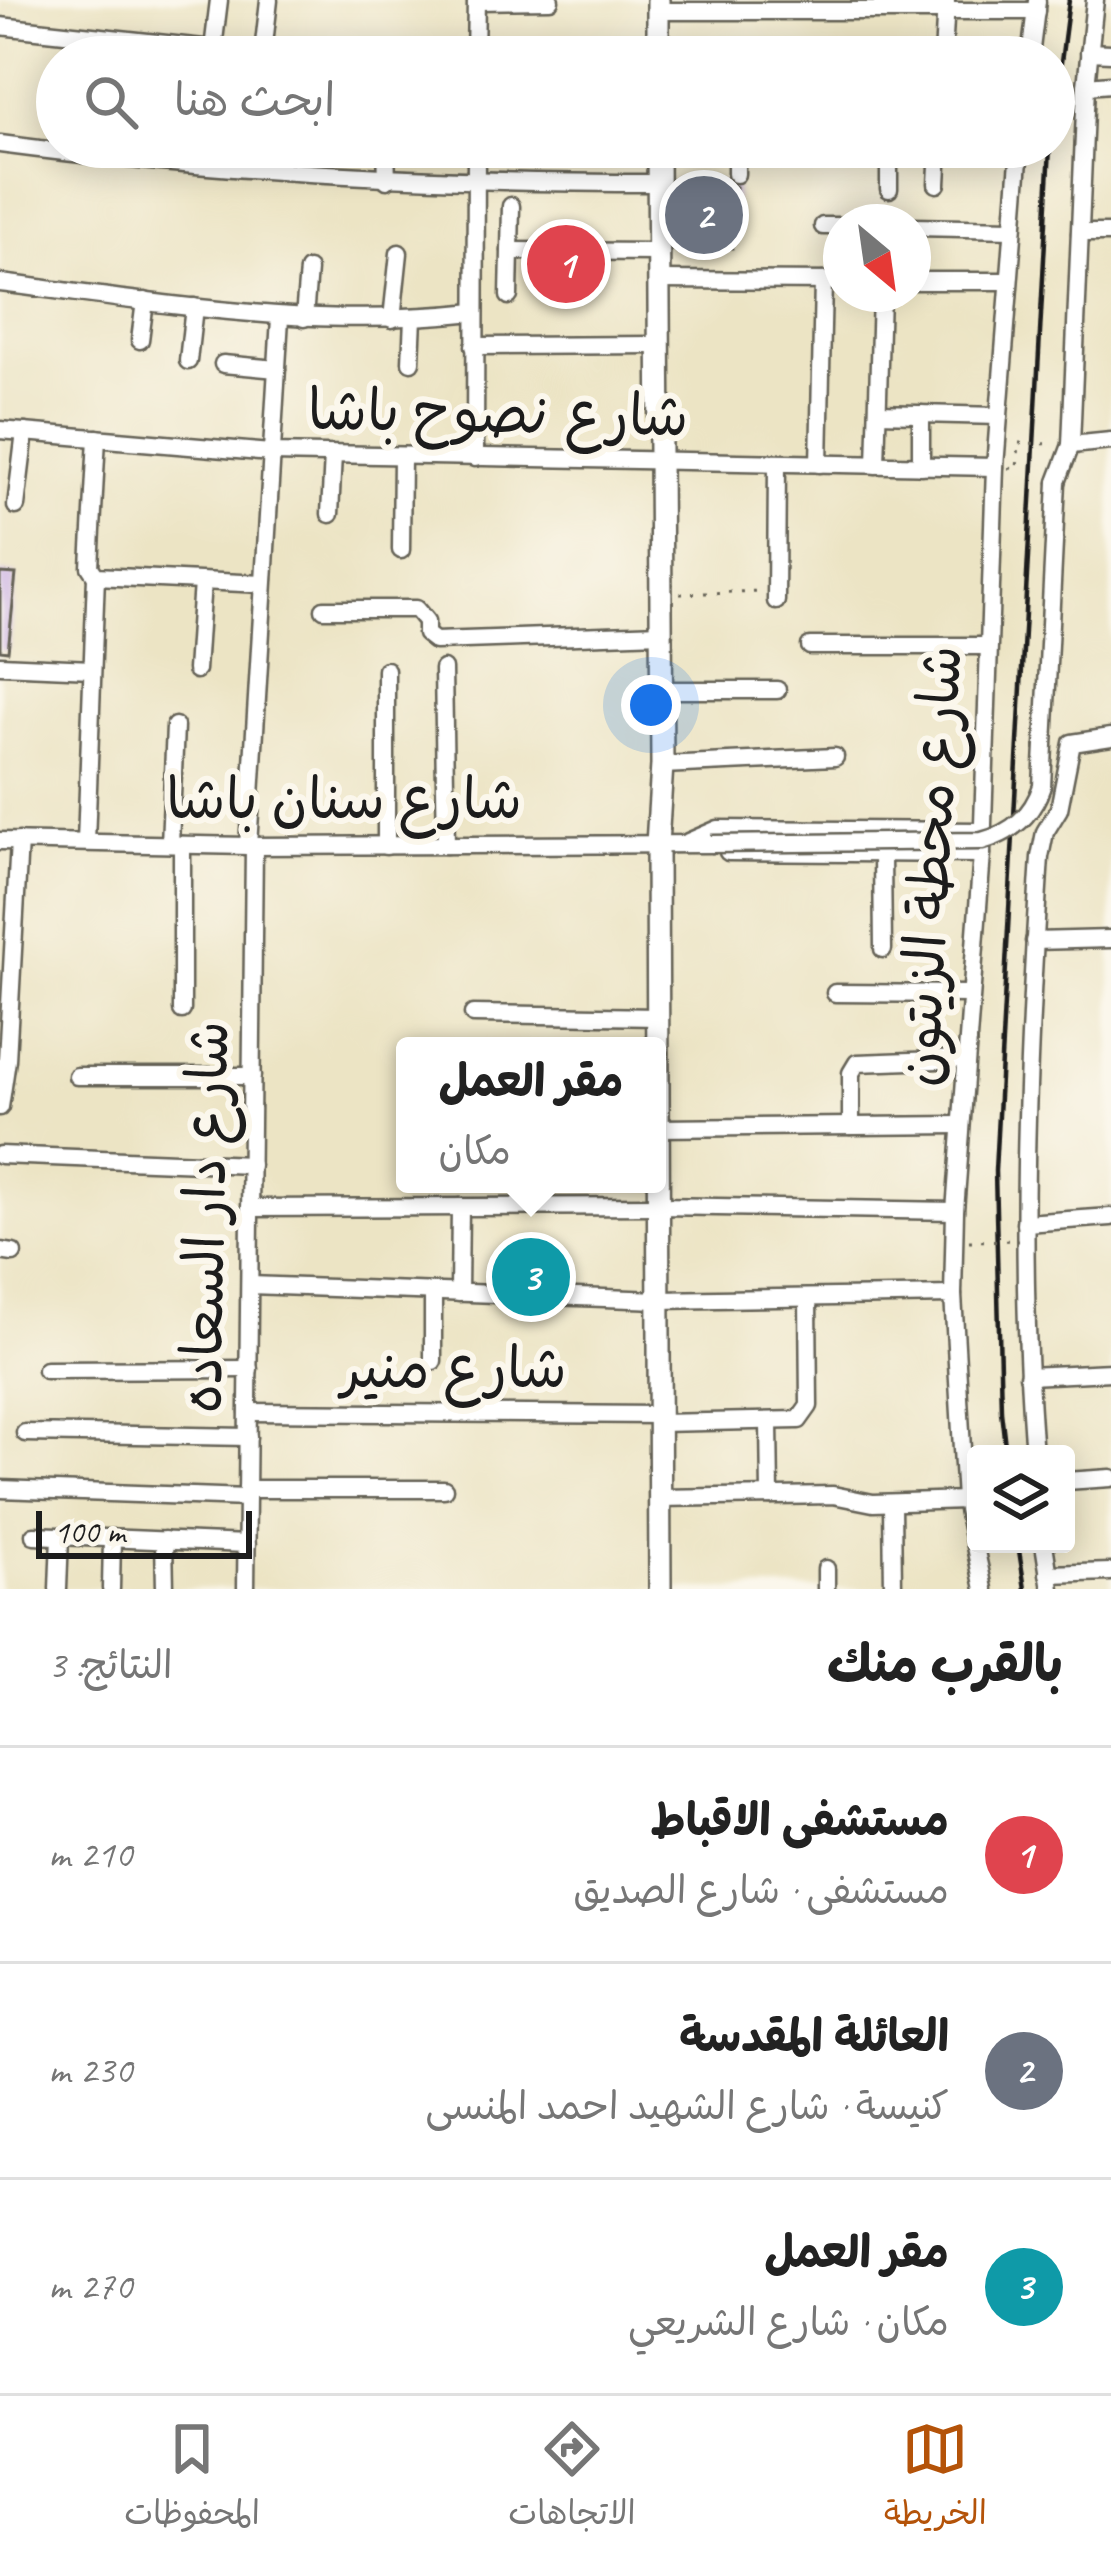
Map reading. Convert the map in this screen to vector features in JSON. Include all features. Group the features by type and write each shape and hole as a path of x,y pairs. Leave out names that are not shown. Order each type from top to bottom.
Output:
{"main road":[{"path":"657,1037 657,844 662,765 658,168"},
{"path":"658,1193 660,1589"}],"street":[{"path":"215,36 219,0"},
{"path":"265,36 269,0"},
{"path":"476,36 476,0 550,0"},
{"path":"1095,0 1062,445 1111,441"},
{"path":"945,36 946,5"},
{"path":"658,6 1036,6 1032,36"},
{"path":"0,26 51,36"},
{"path":"1089,52 1111,53"},
{"path":"1086,86 1111,84"},
{"path":"0,144 36,148"},
{"path":"207,168 476,183 658,183"},
{"path":"387,168 388,180"},
{"path":"476,168 476,458"},
{"path":"736,168 736,175"},
{"path":"889,189 890,168"},
{"path":"937,184 938,168"},
{"name":"شارع محطة الزيتون","path":"984,1589 965,1500 953,1295 955,1211 982,854 995,467 1018,168"},
{"path":"509,296 511,206"},
{"path":"931,227 1013,229"},
{"path":"1080,233 1111,233"},
{"path":"510,250 658,252"},
{"path":"392,319 399,254"},
{"path":"304,318 308,270"},
{"path":"658,280 823,281"},
{"path":"931,281 1009,281"},
{"path":"0,283 280,318 392,319 476,312"},
{"path":"140,340 145,301"},
{"path":"188,361 194,307"},
{"path":"819,464 830,312"},
{"path":"876,465 881,312"},
{"name":"شارع دار السعاده","path":"246,1589 251,846 280,318"},
{"path":"411,362 413,318"},
{"path":"474,346 658,345"},
{"path":"223,364 277,369"},
{"path":"878,413 999,416"},
{"path":"920,414 921,466"},
{"name":"شارع نصوح باشا","path":"0,430 272,453 995,467"},
{"path":"16,506 26,432"},
{"path":"86,842 97,438"},
{"name":"شارع سنان باشا","path":"10,841 251,846 711,844 982,841 1005,833 1024,818 1042,786 1062,445"},
{"path":"330,514 333,454"},
{"path":"401,550 402,456"},
{"path":"769,596 777,463"},
{"path":"93,572 263,584"},
{"path":"196,670 202,582"},
{"path":"324,609 416,609 426,621 426,634 435,641 661,633"},
{"path":"810,646 988,646"},
{"path":"0,665 92,669"},
{"path":"443,669 446,845"},
{"path":"386,670 386,846"},
{"path":"662,690 777,690"},
{"path":"175,726 182,1010"},
{"path":"1033,1445 1022,1231 1040,857 1058,809 1070,748 1076,741 1111,737"},
{"path":"662,765 835,757"},
{"name":"شارع سنان باشا","path":"687,843 718,829 982,831"},
{"path":"0,1107 10,841"},
{"name":"شارع سنان باشا","path":"687,843 708,851 982,854"},
{"path":"882,854 883,949"},
{"path":"1034,941 1111,939"},
{"path":"835,993 970,994"},
{"path":"473,1014 657,1016"},
{"path":"851,1126 851,1073 857,1063 964,1059"},
{"path":"76,1076 252,1076"},
{"path":"666,1124 961,1125"},
{"path":"0,1155 251,1165"},
{"path":"250,1208 658,1206 955,1211"},
{"path":"459,1293 460,1207"},
{"path":"1022,1231 1111,1217"},
{"path":"250,1285 658,1300 953,1295"},
{"path":"433,1361 434,1292"},
{"path":"770,1496 769,1422 799,1420 809,1406 808,1298"},
{"path":"46,1370 248,1369"},
{"path":"1028,1376 1111,1372"},
{"name":"شارع منير","path":"248,1412 769,1422"},
{"path":"25,1433 248,1437"},
{"path":"1075,1480 1111,1478"},
{"path":"0,1489 247,1493 444,1489"},
{"path":"659,1498 833,1495 892,1503 965,1500"},
{"path":"892,1503 893,1589"},
{"path":"34,1534 247,1544"},
{"path":"58,1589 60,1536"},
{"path":"112,1538 112,1589"},
{"path":"164,1540 165,1589"},
{"path":"826,1569 826,1589"},
{"path":"1049,1582 1111,1572"}],"path":[{"path":"1017,469 1019,443 1062,445"},
{"path":"660,594 769,596"},
{"path":"969,1241 1022,1231"}],"building":[{"path":"673,181 736,187 732,248 675,247"},
{"path":"0,573 16,574 8,651 0,650"}],"railway":[{"path":"1064,36 1069,0"},
{"path":"1005,1445 995,1171 1049,168"},
{"path":"1019,1553 1025,1589"}],"place":[{"name":"العائلة المقدسة","path":"704,215"},
{"name":"مستشفى الاقباط","path":"566,264"},
{"name":"مقر العمل","path":"531,1277"}]}
